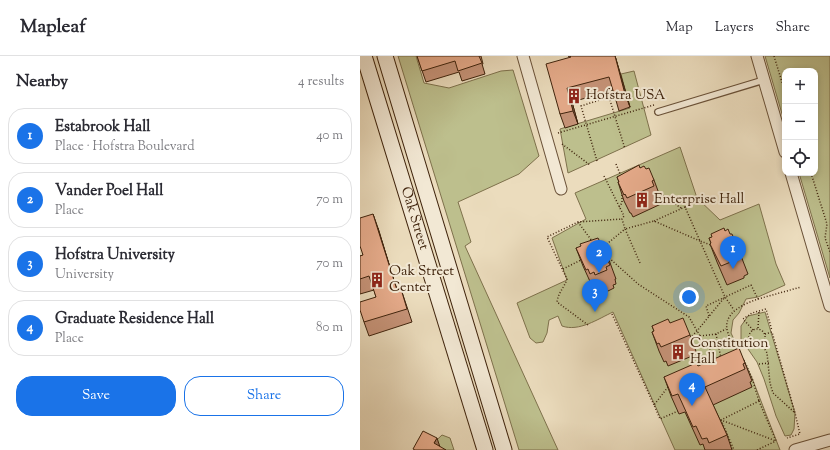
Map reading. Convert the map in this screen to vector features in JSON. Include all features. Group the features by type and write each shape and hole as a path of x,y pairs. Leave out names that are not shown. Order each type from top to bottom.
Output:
{"street":[{"name":"Oak Street","path":"364,56 485,450"},
{"name":"Oak Street","path":"385,56 504,450"},
{"path":"523,56 561,189"},
{"path":"757,56 782,142"},
{"path":"792,176 830,306"},
{"path":"450,333 467,328"},
{"path":"795,450 830,440"}],"lane":[{"path":"658,112 764,80"}],"path":[{"path":"774,56 782,82"},
{"path":"598,161 581,106 609,97 625,149"},
{"path":"558,133 656,104"},
{"path":"562,144 590,165"},
{"path":"616,164 621,179"},
{"path":"604,176 624,216 622,219 625,229 640,264"},
{"path":"812,176 827,224 825,238 830,252"},
{"path":"619,207 622,203 622,192"},
{"path":"658,192 681,208"},
{"path":"598,251 625,229 654,221 703,198"},
{"path":"685,207 725,297 734,310"},
{"path":"588,325 556,302 558,295 565,286 567,280 547,237 578,222 622,219"},
{"path":"654,221 700,242 716,247"},
{"path":"578,222 594,245"},
{"path":"603,253 614,261 638,284 689,317 716,359"},
{"path":"563,270 586,257"},
{"path":"709,316 706,306 751,285 758,299"},
{"path":"737,352 727,328 734,310 746,303 801,287"},
{"path":"690,338 725,297"},
{"path":"753,330 743,319 747,315 766,309 800,434 787,438"},
{"path":"758,328 759,311"},
{"path":"612,314 660,419 678,411"},
{"path":"700,336 716,334 727,328"},
{"path":"758,328 750,333 750,341 754,344 762,344"},
{"path":"758,328 765,334 765,341 762,344"},
{"path":"765,334 772,332"},
{"path":"716,334 721,360"},
{"path":"762,344 767,353 770,383 773,393 795,413"},
{"path":"742,358 746,363 759,401 776,441"},
{"path":"740,364 746,363"},
{"path":"759,364 769,363"},
{"path":"654,405 667,388 674,384"},
{"path":"721,420 759,401"},
{"path":"721,420 776,441"},
{"path":"721,420 734,450"},
{"path":"757,450 776,441"}],"green space":[{"path":"398,56 416,56 424,83 449,88 501,71 513,70 539,156 519,174 458,202 471,242 465,246 558,450 519,450"},
{"path":"765,56 830,56 830,278 800,176 818,176 818,68 782,68 782,114"},
{"path":"634,71 651,135 568,173 560,129 630,108 621,74"},
{"path":"680,147 697,198 720,220 759,204 776,264 785,285 758,297 746,299 739,313 733,320 731,333 752,378 780,450 675,450 613,312 588,324 575,327 562,326 558,316 549,320 547,333 543,342 536,343 530,338 517,303 567,280 552,238 586,219 575,193"},
{"path":"765,312 795,413 794,429 791,435 785,436 776,416 757,362 741,339 741,326 748,316"},
{"path":"442,435 450,438 454,450 426,450"}],"building":[{"path":"417,56 479,56 482,63 458,71 455,61 422,71"},
{"name":"Hofstra USA","path":"570,56 615,56 625,94 615,97 609,77 567,88 573,111 560,114 546,64 571,57"},
{"path":"639,165 640,168 644,166 646,169 649,168 654,180 652,181 654,186 627,198 625,194 624,195 617,177"},
{"name":"Oak Street Center","path":"373,214 397,290 401,289 407,309 364,322 360,310 360,302 376,297 369,276 360,279 360,256 363,255 360,246 360,218"},
{"path":"724,228 725,231 728,229 730,234 732,234 741,256 737,258 738,259 721,266 710,244 709,238 712,237 711,234"},
{"path":"598,238 610,265 606,267 607,270 595,275 594,272 590,274 588,269 586,270 576,248 581,246 580,244"},
{"path":"683,318 690,335 661,347 659,343 657,344 652,332 654,331 652,326 668,319 670,323"},
{"path":"739,348 745,363 743,364 745,369 705,387 727,435 709,443 707,438 702,439 696,426 693,427 678,394 672,396 664,377 696,363 698,366"},
{"path":"423,431 437,438 434,443 446,450 413,449"}],"place":[{"name":"Hofstra USA","path":"574,96"},
{"name":"Enterprise Hall","path":"642,200"},
{"name":"Estabrook Hall","path":"733,269"},
{"name":"Vander Poel Hall","path":"599,273"},
{"name":"Oak Street Center","path":"377,280"},
{"name":"Hofstra University","path":"595,312"},
{"name":"Constitution Hall","path":"678,352"},
{"name":"Graduate Residence Hall","path":"692,406"}]}
